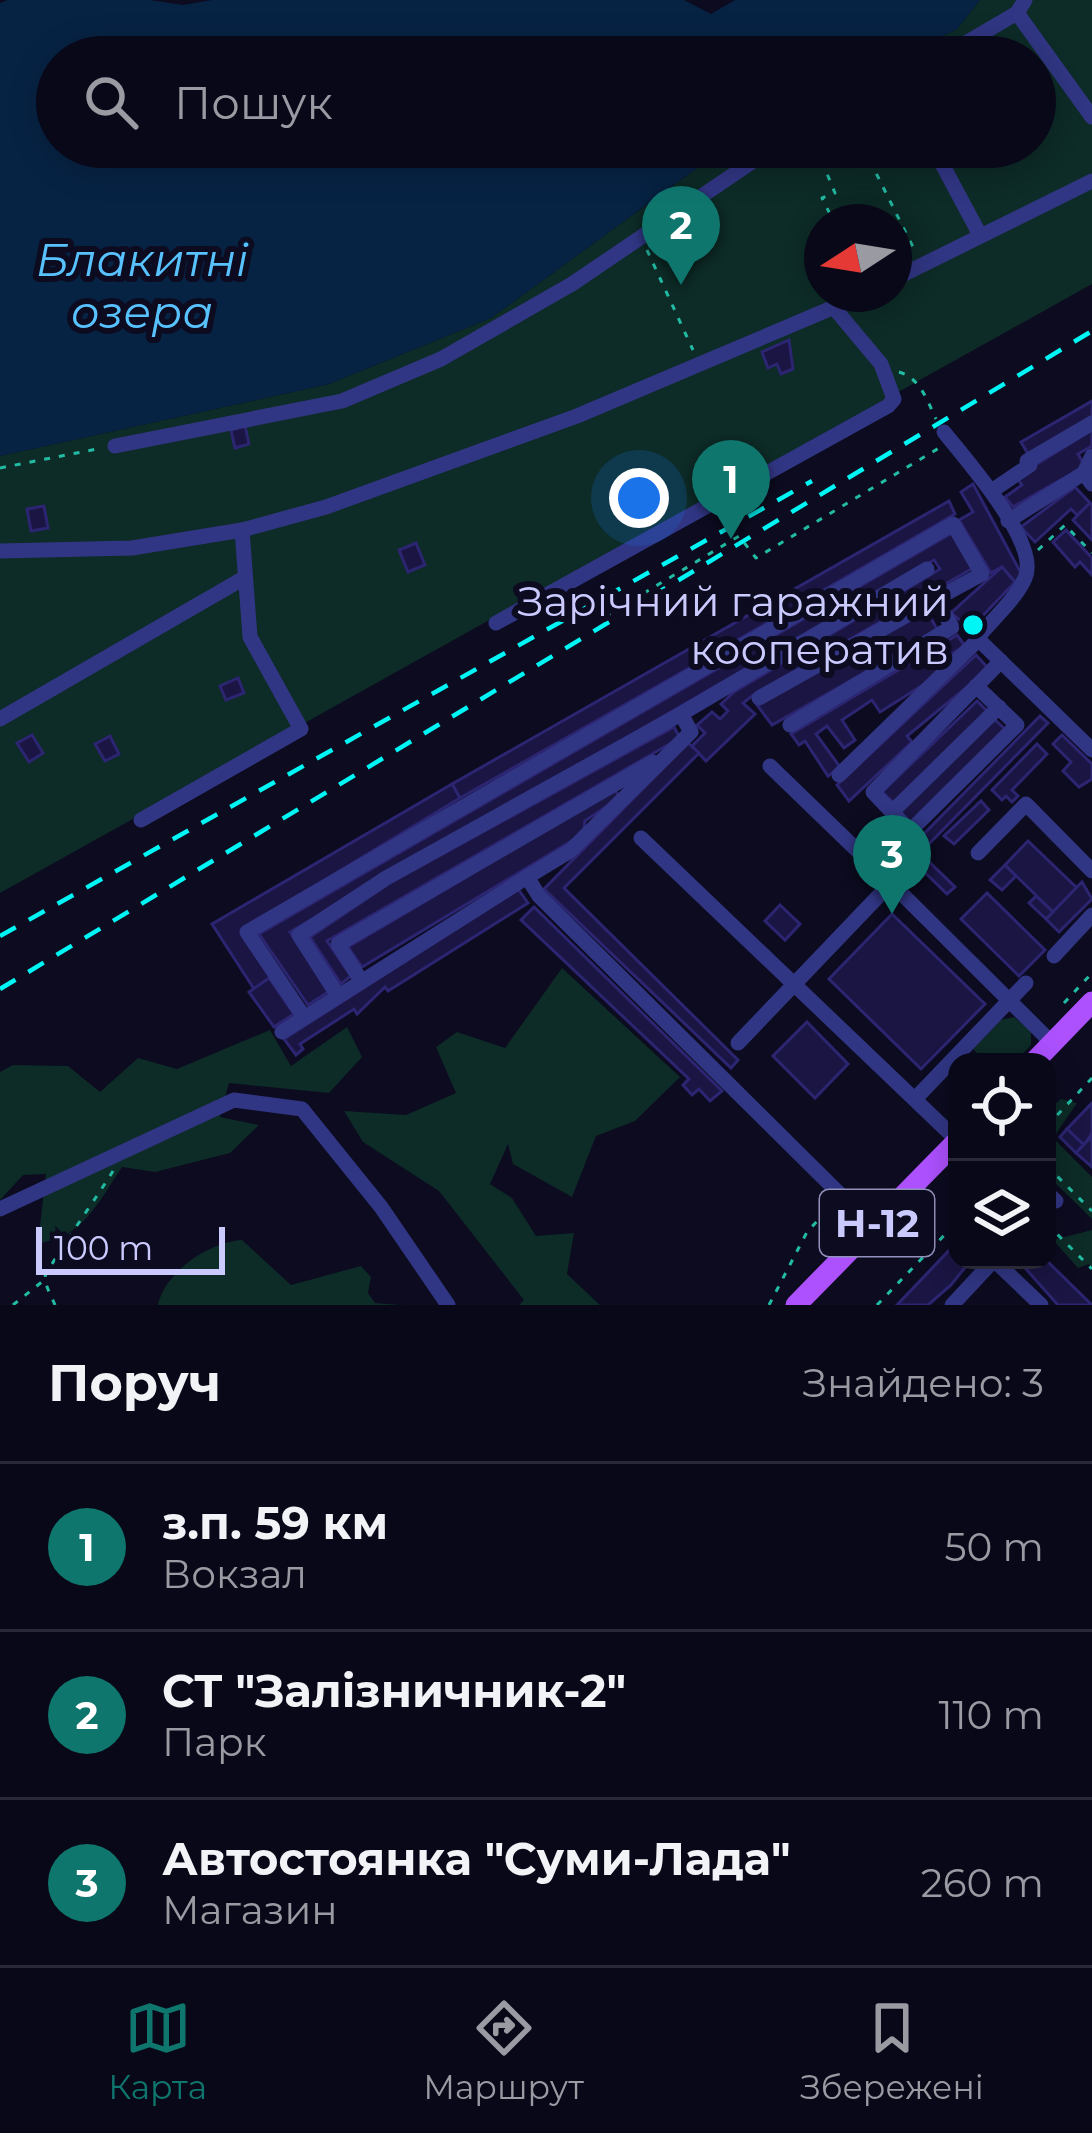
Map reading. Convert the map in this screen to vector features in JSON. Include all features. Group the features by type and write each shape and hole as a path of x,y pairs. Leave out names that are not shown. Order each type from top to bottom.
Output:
{"main road":[{"path":"1043,1053 1092,1002"},
{"name":"Н-12","path":"796,1305 948,1149"}],"street":[{"path":"975,36 1021,6 1040,36"},
{"path":"1056,61 1092,117"},
{"path":"116,446 342,401 441,358 572,284 743,168"},
{"path":"944,168 980,236"},
{"path":"912,271 1092,181"},
{"path":"0,550 131,548 242,530 326,507 577,416 827,312"},
{"path":"496,622 850,422 888,406 894,399 881,364 838,312"},
{"path":"993,490 1030,464 1027,460 1092,424"},
{"path":"839,775 978,639 1026,577 1027,560 993,490 944,431"},
{"path":"1008,521 1088,478 1092,456"},
{"path":"304,1017 247,932 953,524 982,574 759,698"},
{"path":"141,820 301,729 250,637 242,530"},
{"path":"337,994 299,935 386,878 682,714 927,569"},
{"path":"0,719 244,578"},
{"path":"936,599 952,627 978,639 1092,750"},
{"path":"790,724 952,627"},
{"path":"976,686 1018,725 910,831 873,792 976,686 1001,661"},
{"path":"892,812 999,707"},
{"path":"282,1032 570,851 692,732 682,714"},
{"path":"361,979 338,944 672,752"},
{"path":"770,766 1052,1043"},
{"path":"978,853 1026,804 1092,871"},
{"path":"641,838 948,1131"},
{"path":"526,877 539,896 873,1227"},
{"path":"738,1043 891,883"},
{"path":"1054,956 1092,915"},
{"path":"915,1099 1026,983"},
{"path":"0,1209 234,1100 302,1108 381,1207 448,1305"},
{"path":"952,1305 994,1260 1041,1305"}],"path":[{"path":"825,168 835,193 822,198 825,204"},
{"path":"873,168 922,266"},
{"path":"641,238 699,362"},
{"path":"596,610 601,619 739,536 756,558 944,431 910,375 881,364"},
{"path":"0,468 116,446"},
{"path":"1027,560 1065,525 1092,553"},
{"path":"1064,1003 1092,973"},
{"path":"1056,1116 1092,1078"},
{"path":"55,1305 45,1280 49,1262 83,1224 122,1154"},
{"path":"1056,1175 1092,1211"},
{"path":"769,1305 807,1232 840,1195"},
{"path":"877,1305 948,1231"},
{"path":"1056,1233 1092,1269"},
{"path":"13,1305 45,1280"}],"green space":[{"path":"980,0 1092,0 1092,284 0,893 0,456 329,384 491,318 697,168 1056,168 1056,36 943,36 957,29"},
{"path":"562,968 680,1077 635,1121 596,1136 572,1197 513,1164 508,1144 490,1184 512,1198 536,1236 574,1233 567,1274 600,1305 519,1305 524,1300 439,1191 363,1142 344,1111 406,1115 456,1093 436,1047 457,1032 505,1048"},
{"path":"1014,1017 1031,1031 1031,1045 1023,1053 977,1053 973,1049 1001,1020"},
{"path":"347,1027 362,1057 329,1093 229,1083 220,1117 259,1125 230,1153 155,1172 122,1167 88,1216 53,1240 38,1243 46,1174 23,1175 0,1200 0,1072 13,1065 68,1066 100,1092 138,1058 177,1069 270,1030 291,1066"},
{"path":"1061,1099 1077,1103 1056,1134 1056,1103"},
{"path":"1056,1141 1092,1177 1092,1219 1056,1184"},
{"path":"1092,1230 1092,1269 1089,1264 1078,1268 1056,1239"},
{"path":"242,1240 291,1285 361,1266 371,1277 368,1293 375,1303 401,1305 158,1305 170,1281 191,1260 216,1246"}],"water":[{"name":"Блакитні озера","path":"684,0 711,14 735,0 980,0 957,29 943,36 36,36 36,168 697,168 491,318 329,384 0,456 0,3"}],"building":[{"path":"789,340 793,369 781,374 777,364 768,368 762,352"},
{"path":"1092,401 1092,417 1028,454 1021,442"},
{"path":"245,426 249,444 235,448 231,430"},
{"path":"1092,430 1092,446 1078,454 1085,466 1013,507 1005,497 1022,485 1016,477"},
{"path":"973,484 1022,575 1015,582 1002,567 991,573 959,520 973,512 961,492"},
{"path":"1075,487 1090,503 1077,515 1071,509 1035,542 1021,527"},
{"path":"949,501 955,514 460,798 452,784"},
{"path":"1092,505 1092,540 1073,520"},
{"path":"44,506 48,528 31,531 27,509"},
{"path":"1066,530 1092,558 1092,575 1080,562 1075,567 1053,542"},
{"path":"952,533 973,568 752,696 743,703 755,714 706,761 692,746 705,733 697,725 712,712 720,719 728,711 721,704 734,692 940,569 934,560 290,932 328,992 308,1005 259,934"},
{"path":"416,543 425,565 408,572 399,550"},
{"path":"1002,567 1015,582 970,629 951,613"},
{"path":"926,609 938,631 772,725 757,705"},
{"path":"957,635 965,646 936,663 940,670 926,683 880,712 872,700 842,720 855,740 844,748 827,726 816,734 840,767 828,776 805,741 799,745 791,734"},
{"path":"976,655 989,669 907,736 912,742 849,801 837,785"},
{"path":"238,678 244,693 226,700 220,686"},
{"path":"977,701 989,713 895,804 882,792"},
{"path":"1040,716 1048,723 923,850 915,843"},
{"path":"993,718 1006,730 912,824 899,811"},
{"path":"674,727 680,738 327,941 351,976 341,984 310,937 390,883"},
{"path":"32,735 43,753 29,762 17,743"},
{"path":"1062,735 1092,764 1092,779 1079,787 1063,771 1071,762 1053,744"},
{"path":"110,736 119,754 105,761 95,744"},
{"path":"688,743 699,753 564,888 738,1060 731,1068 544,889"},
{"path":"1037,744 1047,754 1012,790 1018,796 1012,802 1006,796 1002,800 992,790"},
{"path":"452,784 460,798 242,930 272,977 254,989 212,924"},
{"path":"615,789 619,798 585,821 583,834 362,967 348,947"},
{"path":"981,801 989,810 954,844 944,836"},
{"path":"1028,841 1077,888 1053,912 1005,865"},
{"path":"918,851 955,887 947,894 911,859"},
{"path":"1005,865 1016,876 1002,890 990,880"},
{"path":"1082,882 1092,899 1059,932 1046,919"},
{"path":"518,889 528,903 388,991 385,987 357,1014 354,1009 300,1044 303,1049 296,1055 284,1039"},
{"path":"987,893 1045,950 1019,976 961,919"},
{"path":"1036,896 1053,912 1046,919 1029,903"},
{"path":"780,905 800,924 785,940 765,921"},
{"path":"534,907 722,1091 710,1101 699,1089 692,1095 683,1085 689,1079 521,920"},
{"path":"892,914 985,1004 921,1069 829,979"},
{"path":"269,978 294,1014 274,1027 249,992"},
{"path":"807,1022 848,1064 815,1098 773,1056"},
{"path":"1092,1103 1092,1133 1084,1145 1067,1129"},
{"path":"1067,1129 1084,1145 1076,1153 1060,1137"},
{"path":"1092,1138 1092,1167 1076,1153"},
{"path":"948,1251 948,1269 964,1269 928,1305 897,1305"},
{"path":"1026,1269 1055,1269 1092,1305 1058,1305"}],"railway":[{"path":"0,989 1092,331"},
{"path":"0,936 812,481"}],"place":[{"name":"СТ \"Залізничник-2\"","path":"681,285"},
{"name":"з.п. 59 км","path":"731,539"},
{"name":"Зарічний гаражний кооператив","path":"973,625"},
{"name":"Автостоянка \"Суми-Лада\"","path":"892,914"}]}
